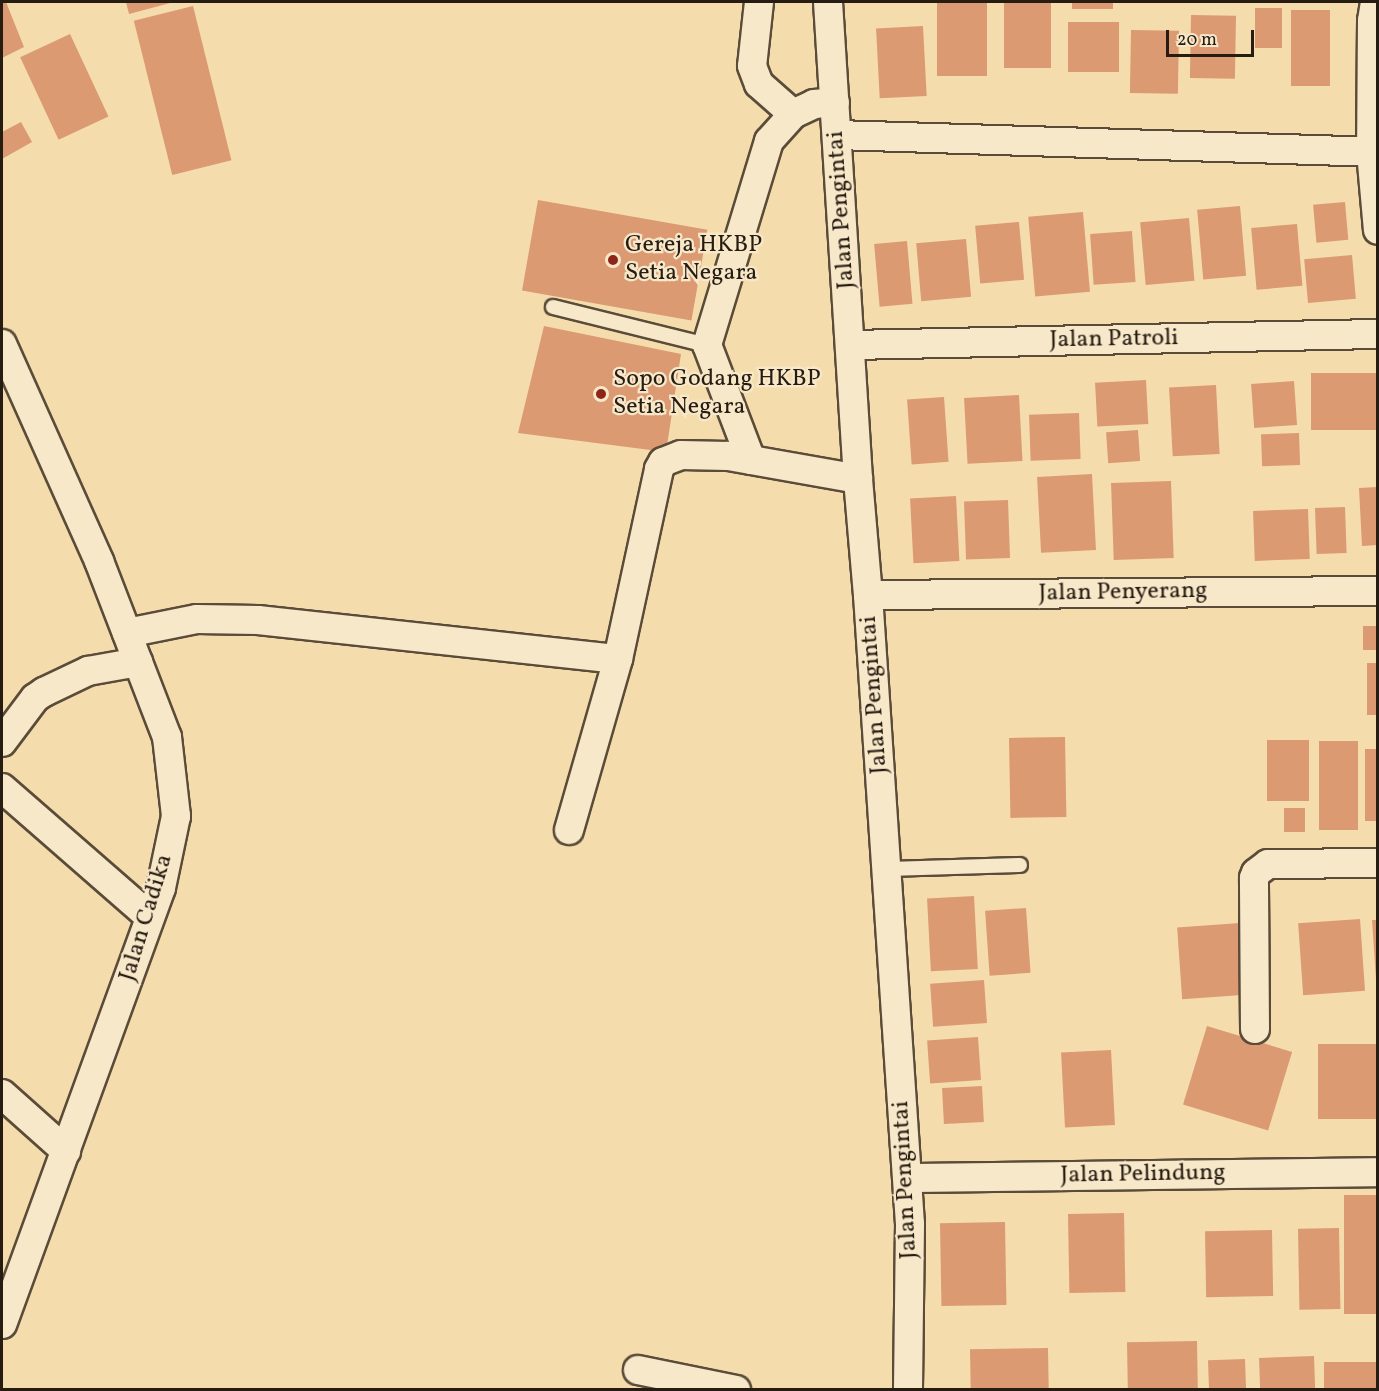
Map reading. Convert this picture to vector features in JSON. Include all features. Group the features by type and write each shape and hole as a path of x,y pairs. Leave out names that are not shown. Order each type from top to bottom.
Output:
{"street":[{"path":"759,2 752,66 759,84 793,114"},
{"name":"Jalan Pengintai","path":"828,2 858,479 908,1178 910,1224 908,1389"},
{"path":"1375,2 1372,21 1377,230"},
{"path":"751,460 707,345 769,141 793,114 814,104 835,102"},
{"path":"837,135 1374,152"},
{"name":"Jalan Patroli","path":"851,345 1377,334"},
{"name":"Jalan Cadika","path":"2,344 99,561 166,737 176,816 161,888 2,1324"},
{"path":"569,830 618,659 659,469 663,462 681,455 728,456 858,479"},
{"name":"Jalan Penyerang","path":"868,595 1377,591"},
{"path":"127,633 197,619 258,620 618,659"},
{"path":"2,742 35,698 44,692 88,671 138,662"},
{"path":"2,788 150,917"},
{"path":"1255,1029 1254,878 1260,868 1268,864 1377,863"},
{"path":"2,1094 66,1151"},
{"name":"Jalan Pelindung","path":"908,1178 1377,1172"},
{"path":"638,1370 736,1389"}],"lane":[{"path":"553,308 707,345"},
{"path":"887,869 1020,865"}],"building":[{"path":"2,2 6,2 24,47 2,58"},
{"path":"126,2 174,2 129,14"},
{"path":"937,2 987,2 987,76 937,76"},
{"path":"1004,2 1051,2 1051,68 1004,68"},
{"path":"1072,2 1113,2 1113,9 1072,9"},
{"path":"193,6 231,160 172,175 134,21"},
{"path":"1255,8 1282,8 1282,48 1255,48"},
{"path":"1291,10 1330,10 1330,86 1291,86"},
{"path":"1191,15 1236,16 1235,79 1190,78"},
{"path":"1068,22 1119,22 1119,72 1068,72"},
{"path":"923,26 927,96 880,98 876,28"},
{"path":"1131,30 1179,31 1178,94 1130,93"},
{"path":"70,34 108,116 59,140 20,57"},
{"path":"21,122 32,142 2,159 2,132"},
{"name":"Gereja HKBP Setia Negara","path":"538,200 707,230 691,320 522,291"},
{"path":"1345,202 1348,240 1316,243 1313,205"},
{"path":"1240,206 1246,276 1203,279 1197,210"},
{"path":"1083,212 1090,292 1035,296 1028,217"},
{"path":"1189,218 1194,281 1146,285 1140,222"},
{"path":"1019,222 1024,280 980,284 975,226"},
{"path":"1297,224 1302,286 1257,290 1251,228"},
{"path":"1132,231 1136,282 1094,285 1090,234"},
{"path":"966,239 971,297 921,301 916,243"},
{"path":"907,241 912,304 880,307 874,244"},
{"path":"1352,255 1356,299 1308,303 1304,259"},
{"name":"Sopo Godang HKBP Setia Negara","path":"544,326 681,354 666,452 518,433"},
{"path":"1311,373 1378,373 1378,430 1311,430"},
{"path":"1146,380 1148,424 1097,427 1095,383"},
{"path":"1294,381 1297,425 1254,428 1251,384"},
{"path":"1216,385 1220,454 1173,456 1169,387"},
{"path":"1019,395 1022,461 968,464 964,398"},
{"path":"944,397 949,462 912,464 907,400"},
{"path":"1079,413 1081,459 1031,461 1029,415"},
{"path":"1138,430 1140,461 1108,463 1106,432"},
{"path":"1299,433 1300,465 1262,466 1261,434"},
{"path":"1092,474 1096,550 1041,553 1037,477"},
{"path":"1171,481 1174,558 1114,560 1111,483"},
{"path":"1378,487 1378,545 1362,546 1359,488"},
{"path":"956,496 959,561 913,563 910,498"},
{"path":"1008,500 1010,558 966,560 964,502"},
{"path":"1345,507 1347,553 1317,554 1315,508"},
{"path":"1308,509 1310,559 1255,561 1253,511"},
{"path":"1363,626 1378,626 1378,650 1363,650"},
{"path":"1367,663 1378,663 1378,715 1367,715"},
{"path":"1065,737 1066,817 1010,818 1009,738"},
{"path":"1267,740 1309,740 1309,801 1267,801"},
{"path":"1319,741 1358,741 1358,830 1319,830"},
{"path":"1365,749 1378,749 1378,821 1365,821"},
{"path":"1284,808 1305,808 1305,832 1284,832"},
{"path":"974,896 978,969 931,971 927,898"},
{"path":"1026,908 1031,973 990,976 985,911"},
{"path":"1360,919 1365,991 1303,995 1298,923"},
{"path":"1372,920 1378,920 1378,979 1376,979"},
{"path":"1240,923 1245,995 1182,999 1177,927"},
{"path":"984,980 987,1023 933,1027 930,984"},
{"path":"1207,1026 1292,1052 1268,1130 1183,1104"},
{"path":"978,1037 981,1080 930,1083 927,1041"},
{"path":"1318,1044 1378,1044 1378,1119 1318,1119"},
{"path":"1111,1050 1115,1125 1065,1128 1061,1053"},
{"path":"982,1086 984,1122 944,1124 942,1088"},
{"path":"1344,1195 1378,1195 1378,1314 1344,1314"},
{"path":"1124,1213 1125,1292 1069,1293 1068,1214"},
{"path":"1005,1222 1006,1305 941,1306 940,1223"},
{"path":"1339,1228 1340,1309 1299,1310 1298,1229"},
{"path":"1272,1230 1273,1296 1206,1297 1205,1231"},
{"path":"1197,1341 1198,1390 1128,1390 1127,1342"},
{"path":"1048,1348 1049,1390 971,1390 970,1349"},
{"path":"1314,1356 1315,1390 1260,1390 1259,1358"},
{"path":"1245,1359 1246,1390 1209,1390 1208,1360"},
{"path":"1324,1362 1378,1362 1378,1390 1324,1390"}],"place":[{"name":"Gereja HKBP Setia Negara","path":"613,260"},
{"name":"Sopo Godang HKBP Setia Negara","path":"601,394"}]}
